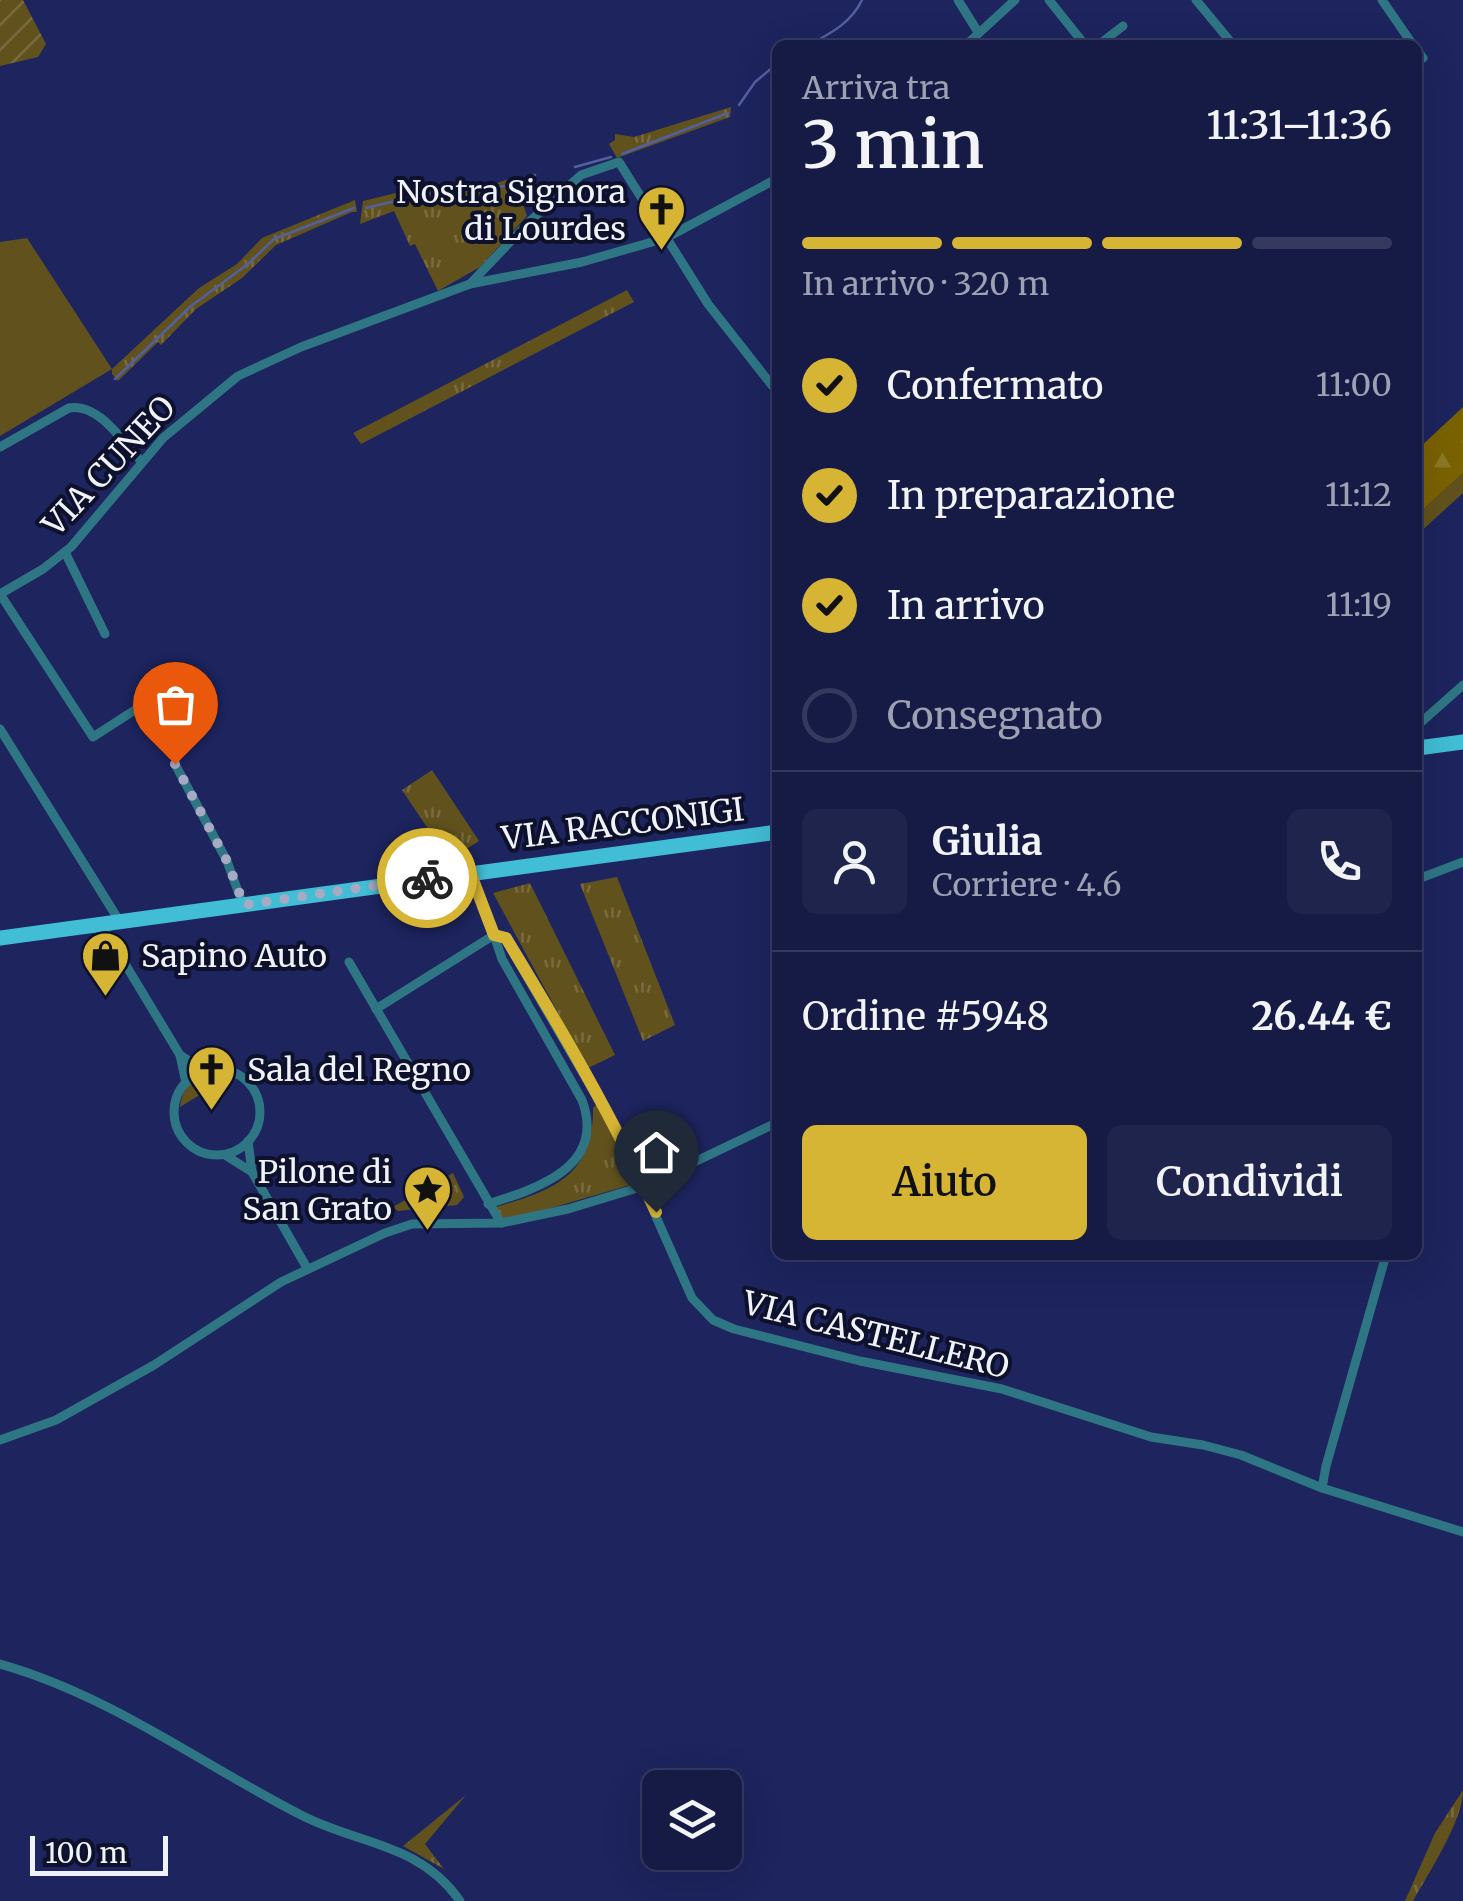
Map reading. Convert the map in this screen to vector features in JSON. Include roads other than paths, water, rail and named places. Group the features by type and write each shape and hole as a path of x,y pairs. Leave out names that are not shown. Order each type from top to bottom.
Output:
{"main road":[{"path":"1422,747 1463,742"},
{"name":"VIA RACCONIGI","path":"0,938 772,833"}],"street":[{"path":"958,0 978,32"},
{"path":"1049,0 1081,40"},
{"path":"1196,0 1230,40"},
{"path":"1382,0 1410,40"},
{"path":"971,40 1010,2"},
{"path":"1105,40 1122,26"},
{"path":"470,284 581,175 619,162 708,304 772,385"},
{"name":"VIA CUNEO","path":"0,594 44,569 64,552 179,422 238,376 285,353 470,284 582,262 666,238 772,181"},
{"path":"0,447 69,408 81,406 94,412 141,461"},
{"path":"64,552 105,634"},
{"path":"0,594 93,736 140,706"},
{"path":"1422,722 1463,686"},
{"path":"0,728 120,922"},
{"path":"175,764 227,861 244,905"},
{"path":"1422,877 1463,862"},
{"name":"VIA CASTELLERO","path":"470,872 494,935 506,938 591,1084 644,1186 700,1310 724,1325 860,1362 1002,1389 1129,1431 1241,1455 1322,1488 1463,1532"},
{"path":"101,924 180,1054 186,1082"},
{"path":"376,1009 494,935 502,958 582,1100 586,1123 578,1156 562,1173 533,1190 488,1204"},
{"path":"350,962 501,1224"},
{"path":"180,1054 205,1071 232,1072 254,1090 260,1116 248,1141 252,1172 307,1268"},
{"path":"205,1071 186,1082 175,1104 177,1127 191,1146 201,1152 225,1154 252,1172"},
{"path":"0,1440 56,1420 154,1365 307,1268 412,1224 501,1224 568,1209 644,1186 772,1125"},
{"path":"225,1154 248,1141"},
{"path":"1322,1488 1385,1260"},
{"path":"0,1664 78,1691 304,1817 415,1858 445,1880 460,1901"}],"waterway":[{"path":"818,40 846,21 862,0"},
{"path":"739,105 755,82 772,68"},
{"path":"622,154 728,113"},
{"path":"575,167 611,157"},
{"path":"366,208 447,189 510,186 535,175"},
{"path":"115,379 191,306 248,264 274,239 354,208"}],"place":[{"name":"Nostra Signora di Lourdes","path":"661,252"},
{"name":"Sapino Auto","path":"106,998"},
{"name":"Sala del Regno","path":"212,1112"},
{"name":"Pilone di San Grato","path":"427,1232"}]}
